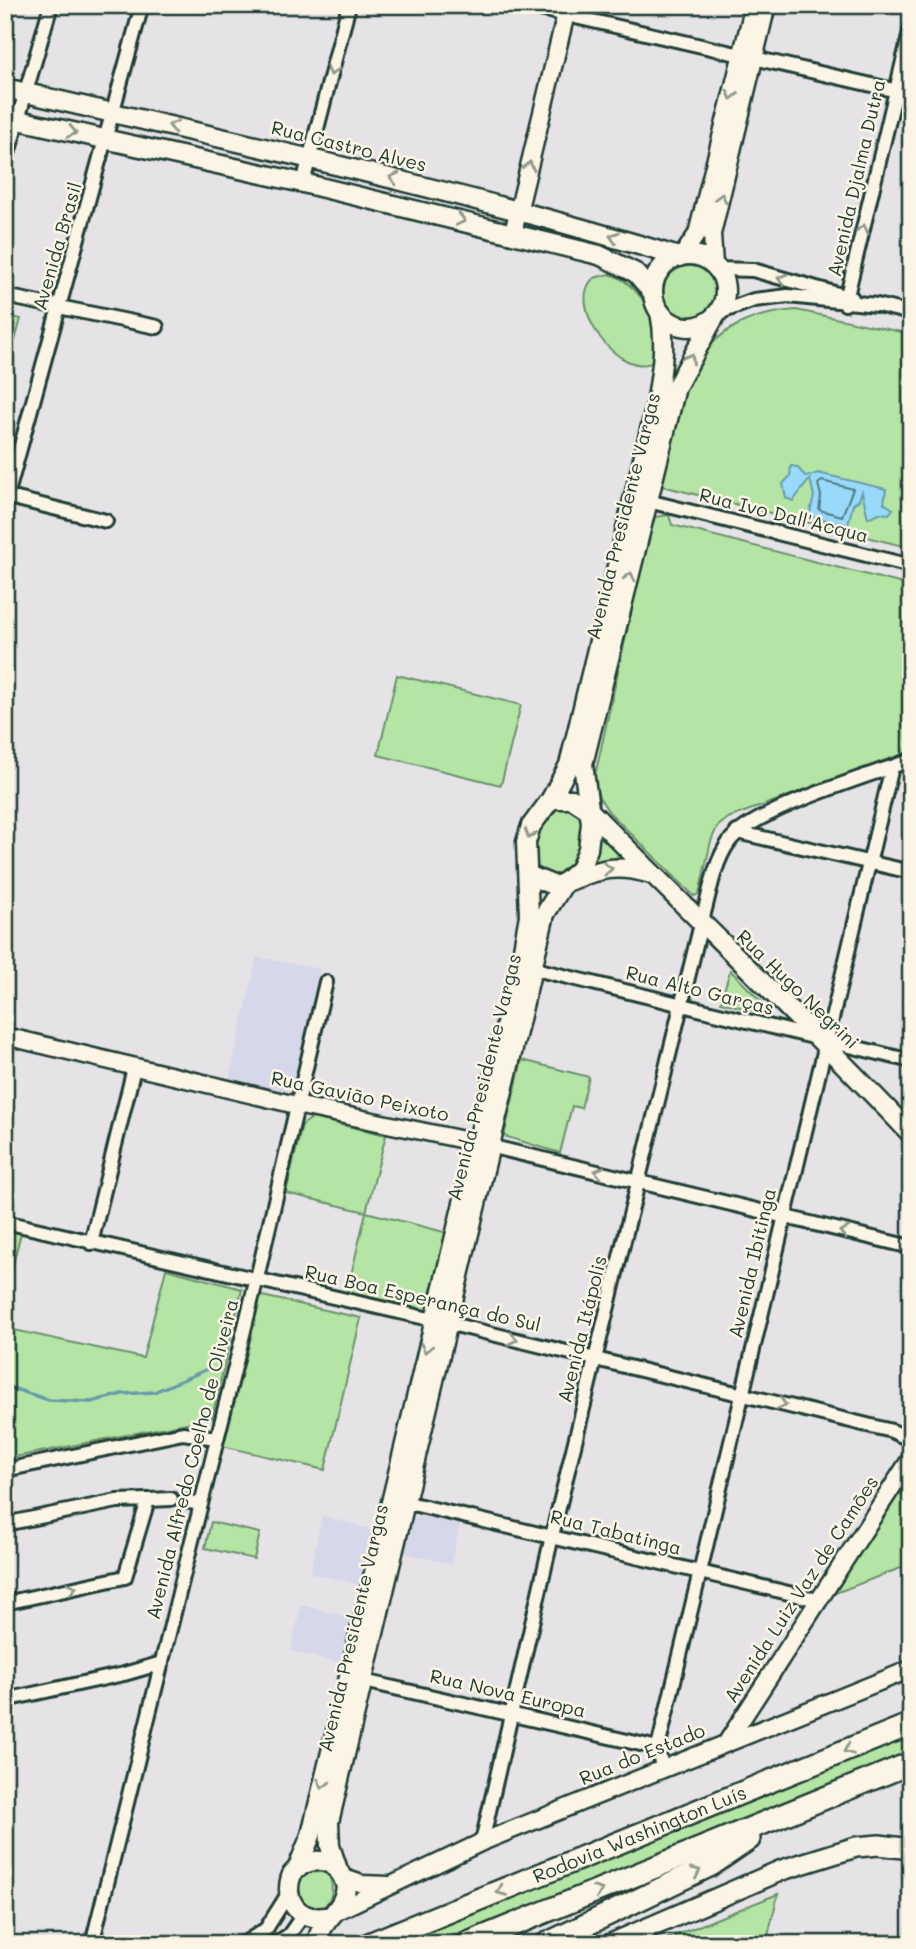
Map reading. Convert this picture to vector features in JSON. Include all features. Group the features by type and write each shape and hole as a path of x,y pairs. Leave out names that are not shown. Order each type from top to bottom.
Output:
{"highway":[{"name":"Rodovia Washington Luís","path":"369,1944 911,1724"},
{"name":"Rodovia Washington Luís","path":"466,1944 911,1763"},
{"path":"546,1944 711,1865 782,1816"},
{"path":"611,1944 807,1862 856,1847 911,1849"},
{"path":"633,1944 836,1862 883,1857 911,1862"}],"main road":[{"name":"Rua Castro Alves","path":"5,88 309,157 519,209 681,257"},
{"path":"11,118 303,183 614,260 636,273 653,293 660,312 667,320 686,327 707,323 716,314 724,286 715,267 699,257 681,257 660,271 653,293"},
{"name":"Avenida Presidente Vargas","path":"526,967 529,915 525,858 531,825 551,799 569,765 656,405 665,334 660,312"},
{"name":"Avenida Presidente Vargas","path":"340,1872 330,1846 329,1822 355,1679 440,1322 526,967 545,914 564,883 580,869 588,849 589,810 583,764 676,387 716,314"},
{"path":"551,799 572,799 589,810"},
{"name":"Rua Hugo Negrini","path":"589,810 701,924 825,1042 911,1135"},
{"path":"528,875 555,886 584,873 611,868 654,875"},
{"name":"Avenida Presidente Vargas","path":"299,1867 311,1835 404,1502 440,1322"},
{"path":"314,1944 345,1896 340,1872 318,1860 299,1867 292,1874 288,1894 295,1910 304,1916 331,1915"},
{"path":"304,1916 314,1944"}],"street":[{"path":"5,164 11,118 24,93 51,5"},
{"name":"Avenida Brasil","path":"6,496 107,141 142,5"},
{"path":"303,183 349,5"},
{"path":"523,5 567,10 748,58 911,94"},
{"path":"754,5 748,58 712,234 715,267 753,270 846,300 911,313"},
{"path":"681,257 697,234 748,58 767,5"},
{"path":"513,233 567,10"},
{"name":"Avenida Djalma Dutra","path":"846,300 911,29"},
{"path":"5,296 157,327"},
{"path":"716,314 771,297 846,300"},
{"path":"6,496 106,520"},
{"name":"Rua Ivo Dall'Acqua","path":"648,501 911,566"},
{"path":"737,832 753,821 911,760"},
{"name":"Avenida Ibitinga","path":"662,1768 658,1748 698,1572 892,767"},
{"path":"737,832 911,872"},
{"name":"Avenida Itápolis","path":"482,1842 594,1358 681,1003 721,857 737,832"},
{"name":"Rua Alto Garças","path":"526,967 911,1061"},
{"name":"Avenida Alfredo Coelho de Oliveira","path":"92,1944 257,1278 326,982"},
{"name":"Rua Gavião Peixoto","path":"5,1036 296,1105 483,1144 911,1247"},
{"path":"91,1243 134,1068"},
{"name":"Rua Boa Esperança do Sul","path":"5,1222 257,1278 594,1358 892,1432 911,1440"},
{"path":"5,1470 174,1435 200,1434 216,1438"},
{"name":"Avenida Luiz Vaz de Camões","path":"727,1742 911,1458"},
{"path":"890,1490 911,1482"},
{"path":"5,1524 117,1501 171,1499"},
{"path":"5,1603 125,1577 148,1500"},
{"path":"184,1501 201,1504"},
{"name":"Rua Tabatinga","path":"404,1502 818,1600"},
{"path":"5,1700 162,1663"},
{"name":"Rua do Estado","path":"331,1915 482,1842 911,1669"},
{"name":"Rua Nova Europa","path":"355,1679 658,1748"},
{"path":"340,1872 362,1884 391,1885"},
{"path":"243,1944 266,1929 288,1894"},
{"path":"275,1944 289,1935 304,1916"}],"shaded area":[{"path":"257,957 320,969 293,1087 281,1093 229,1081"},
{"path":"420,1515 460,1524 451,1564 401,1552 407,1525"},
{"path":"322,1516 374,1530 360,1585 310,1573"},
{"path":"301,1605 352,1618 342,1664 291,1651"}],"green space":[{"path":"690,266 709,274 717,293 709,312 690,320 671,312 663,293 671,274"},
{"path":"609,274 633,288 647,305 658,332 657,360 642,364 627,361 600,338 591,322 586,305 587,290 594,278"},
{"path":"796,310 911,334 908,383 911,384 911,548 662,486 684,394 695,368 710,346 731,329 759,316"},
{"path":"5,315 21,319 5,377"},
{"path":"669,515 672,525 911,586 911,751 728,818 717,827 711,841 699,894 694,896 609,812 599,797 594,780 651,523 655,517"},
{"path":"397,675 521,705 501,785 378,755"},
{"path":"553,806 575,808 586,820 577,865 556,878 537,871 533,853 535,837"},
{"path":"598,829 619,853 615,860 589,864"},
{"path":"730,970 762,1002 765,1008 762,1013 721,1002"},
{"path":"522,1060 589,1077 581,1108 572,1106 560,1153 504,1136"},
{"path":"312,1118 386,1135 366,1212 286,1193 302,1125"},
{"path":"366,1212 448,1233 426,1311 347,1292"},
{"path":"5,1229 21,1233 5,1295"},
{"path":"166,1269 242,1289 212,1418 5,1459 5,1328 143,1358"},
{"path":"258,1295 361,1318 325,1470 222,1446"},
{"path":"911,1490 911,1564 833,1594 898,1495"},
{"path":"211,1522 260,1533 254,1559 205,1548"},
{"path":"911,1731 911,1759 449,1944 387,1944"},
{"path":"301,1868 326,1870 332,1884 328,1902 310,1915 291,1884"},
{"path":"778,1894 766,1944 654,1944"}],"water":[{"path":"791,466 797,467 806,477 818,473 886,489 884,503 893,509 889,514 879,513 868,518 862,492 859,500 853,504 848,525 809,516 814,496 810,479 793,501 786,498 783,484 790,476"}],"waterway":[{"path":"5,1386 49,1400 91,1402 122,1394 154,1392 208,1369"}]}
